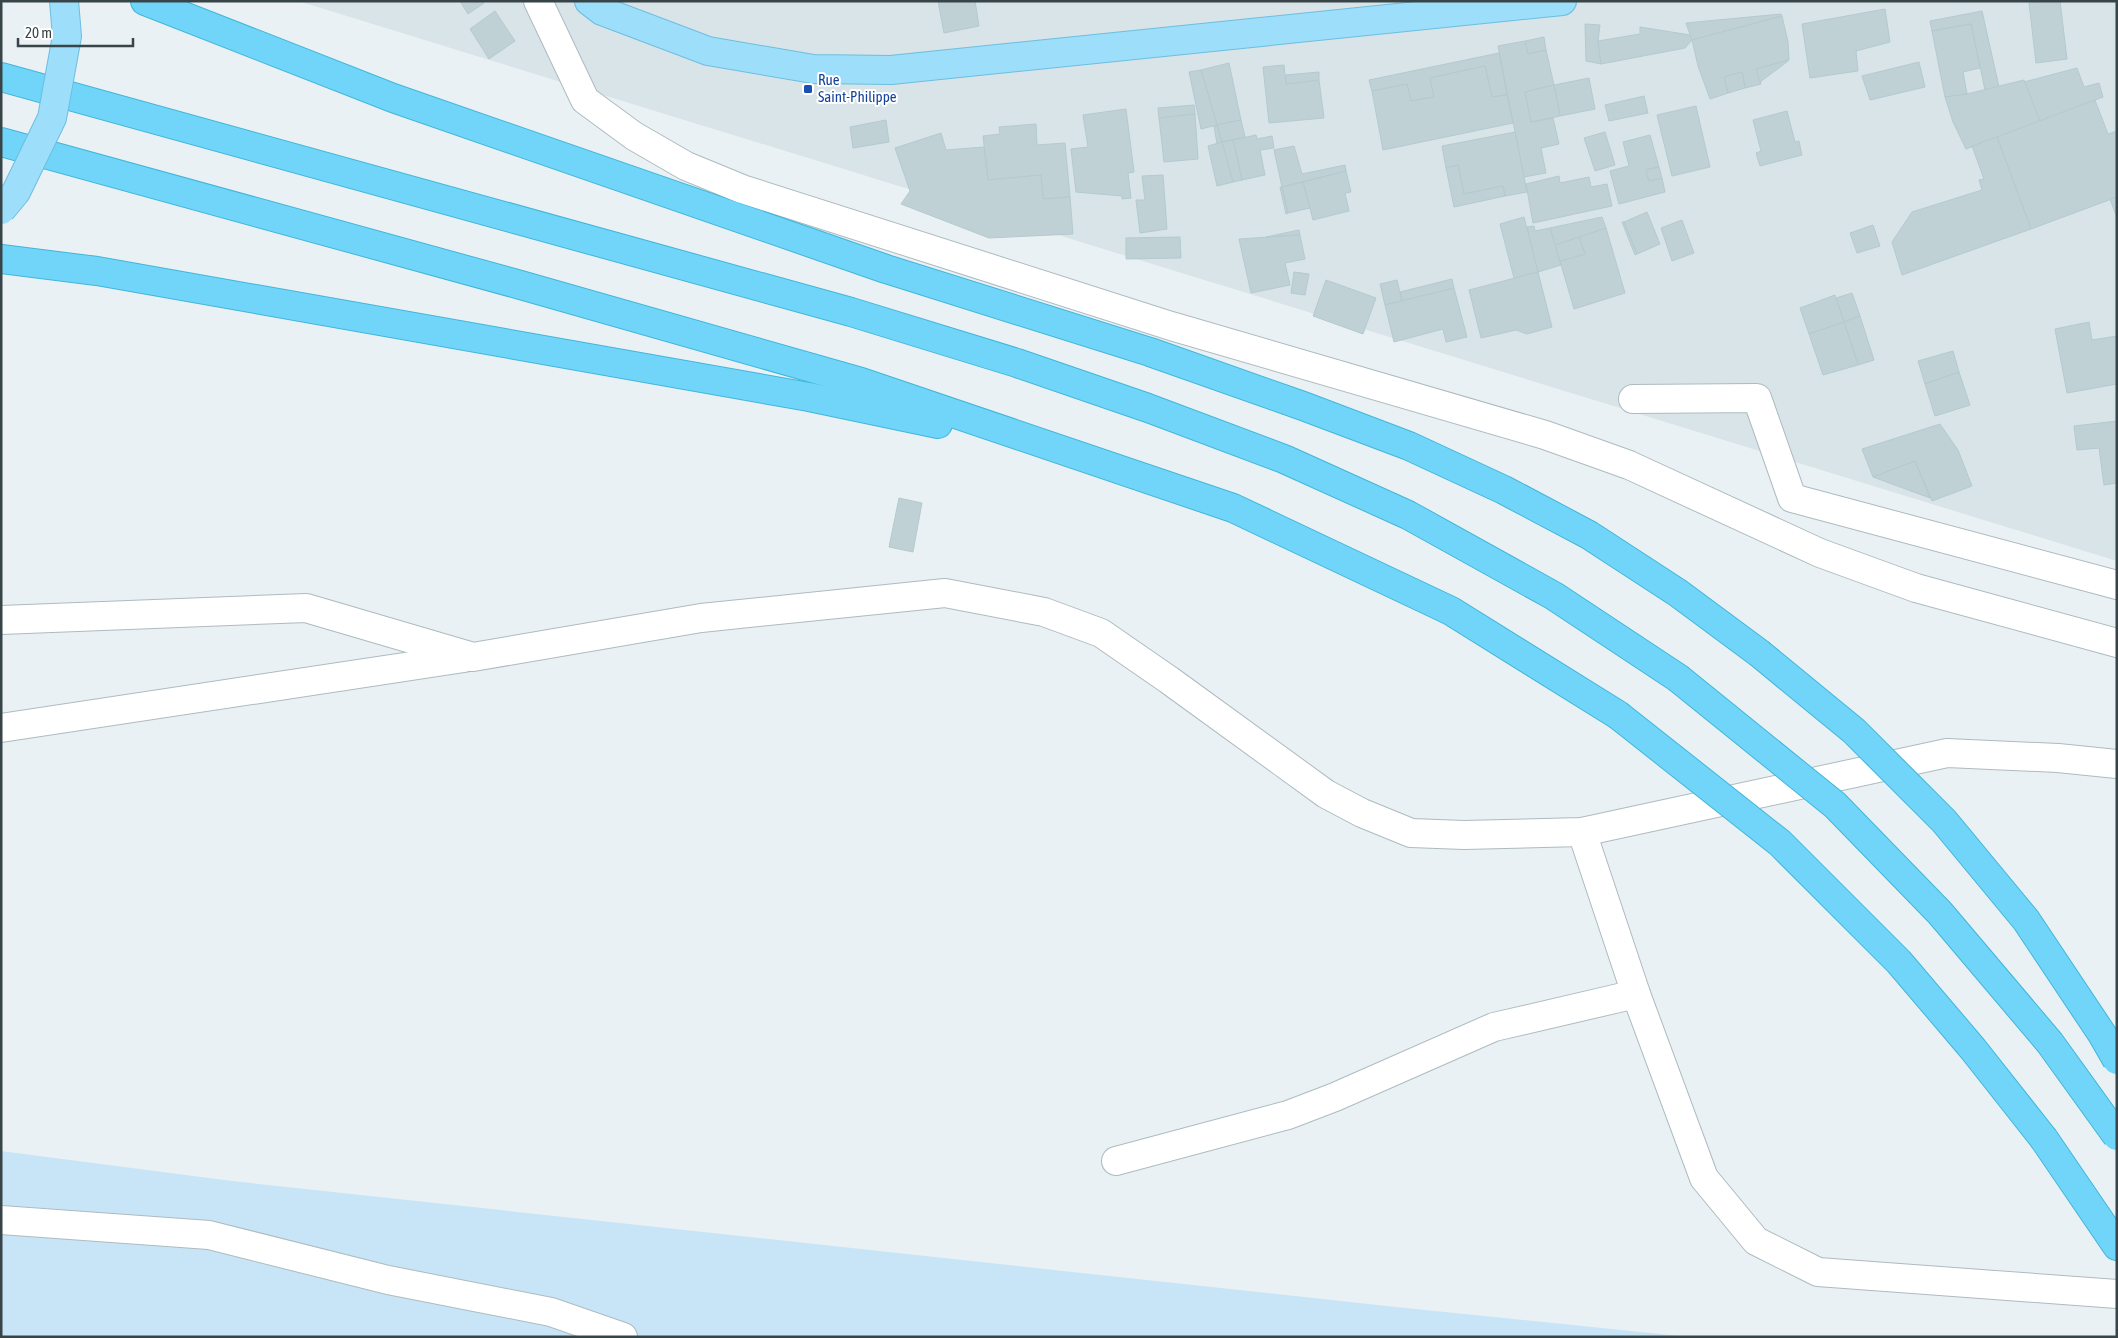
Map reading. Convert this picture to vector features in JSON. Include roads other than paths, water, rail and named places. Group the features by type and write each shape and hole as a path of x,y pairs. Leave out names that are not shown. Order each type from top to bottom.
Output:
{"highway":[{"path":"145,1 393,98 886,269 1150,352 1303,406 1409,446 1504,490 1590,535 1678,592 1759,653 1854,731 1944,820 2026,920 2102,1034 2117,1060"},
{"path":"1,77 851,312 1016,363 1148,408 1284,459 1408,515 1554,596 1678,678 1835,805 1940,913 2050,1043 2117,1136"},
{"path":"1,142 498,279 861,382 1233,508 1451,611 1618,715 1780,843 1899,962 1973,1049 2044,1139 2117,1246"},
{"path":"1,259 97,271 809,397 1052,448"}],"main road":[{"path":"1,210 16,192 52,118 67,36 64,1"},
{"path":"589,1 602,11 708,51 813,69 890,70 1562,1"}],"lane":[{"path":"538,1 585,100 634,136 678,161 742,190 1171,326 1545,435 1629,465 1820,553 1916,588 2117,643"},
{"path":"1633,399 1756,398 1792,498 2117,585"},
{"path":"1,728 473,657 701,618 945,593 1044,612 1100,633 1326,794 1362,814 1411,833 1464,836 1582,832 1947,753 2058,758 2117,764"},
{"path":"1,620 306,608 473,657"},
{"path":"1582,832 1636,994 1704,1178 1756,1241 1818,1272 2117,1294"},
{"path":"1116,1161 1288,1115 1336,1097 1494,1027 1636,994"},
{"path":"1,1220 209,1235 388,1280 551,1312 623,1337"}],"place":[{"name":"Rue Saint-Philippe","path":"808,89"}]}
